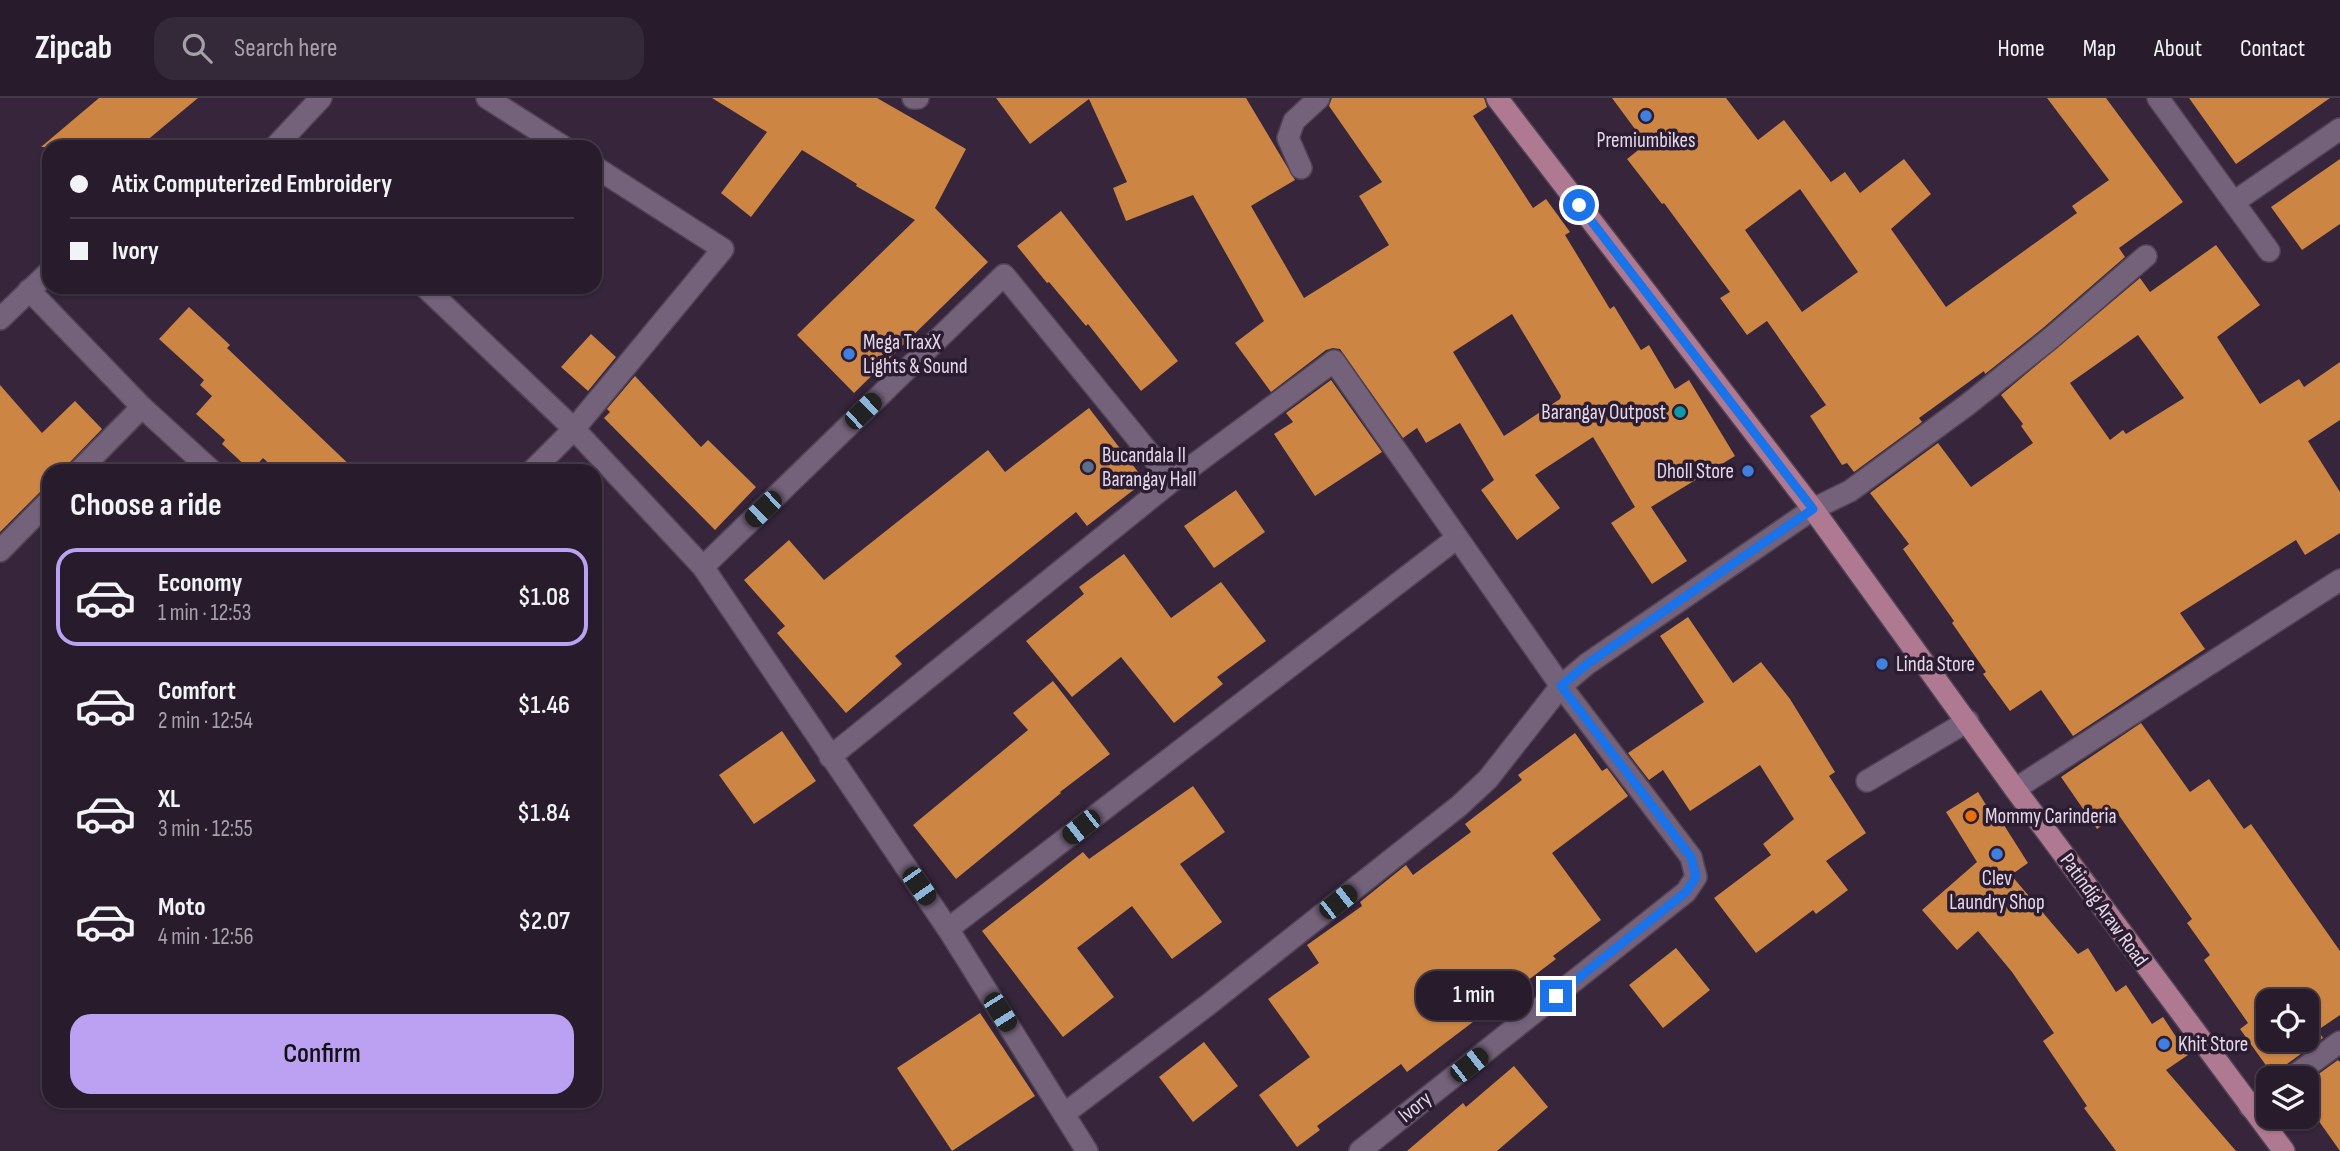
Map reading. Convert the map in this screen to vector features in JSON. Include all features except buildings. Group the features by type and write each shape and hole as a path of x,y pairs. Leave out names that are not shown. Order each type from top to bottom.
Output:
{"main road":[{"name":"Patindig Araw Road","path":"1497,98 1813,509 2015,789 2284,1151"}],"street":[{"path":"283,140 321,98"},
{"path":"487,98 553,140"},
{"path":"1301,168 1288,138 1294,121 1319,98"},
{"path":"2158,98 2269,251"},
{"path":"2234,202 2340,129"},
{"path":"539,464 574,429 723,249 602,171"},
{"path":"1064,1114 1209,1004 1459,806 1488,779 1561,686 1587,664 1813,509 1850,491 1967,405 2051,338 2146,256"},
{"path":"702,567 1003,275 1172,481"},
{"path":"0,319 42,278"},
{"path":"29,289 142,407 204,464"},
{"path":"432,294 574,429 702,567 948,929 1087,1151"},
{"path":"830,757 1172,481 1334,361 1561,686"},
{"path":"86,464 142,407"},
{"path":"0,551 42,508"},
{"path":"948,929 1457,538"},
{"path":"2015,789 2340,580"},
{"name":"Ivory","path":"1360,1151 1686,892 1696,877 1691,857 1561,686"},
{"path":"1867,781 1968,721"},
{"path":"2307,1066 2340,1042"},
{"path":"2250,1107 2256,1103"}],"place":[{"name":"Premiumbikes","path":"1646,116"},
{"name":"Mega TraxX Lights & Sound","path":"849,354"},
{"name":"Barangay Outpost","path":"1680,412"},
{"name":"Bucandala II Barangay Hall","path":"1088,467"},
{"name":"Dholl Store","path":"1748,471"},
{"name":"Linda Store","path":"1882,664"},
{"name":"Mommy Carinderia","path":"1971,816"},
{"name":"Clev Laundry Shop","path":"1997,854"},
{"name":"Khit Store","path":"2164,1044"}],"route":[{"path":"1556,996 1686,892 1696,877 1691,857 1561,686 1587,664 1813,509 1579,205"}]}
